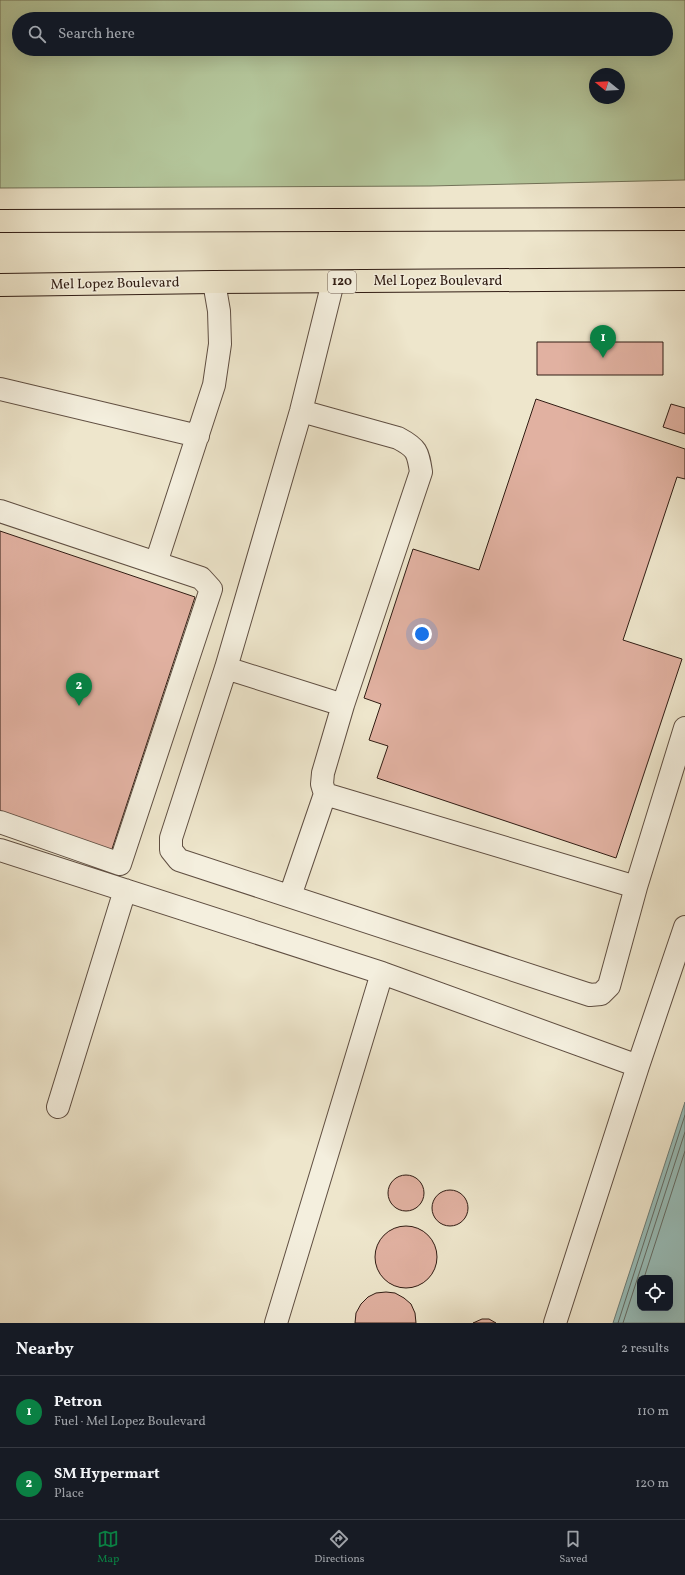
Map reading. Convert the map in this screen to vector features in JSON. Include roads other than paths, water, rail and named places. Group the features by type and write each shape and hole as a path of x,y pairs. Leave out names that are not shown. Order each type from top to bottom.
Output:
{"highway":[{"path":"0,221 685,219"},
{"name":"Mel Lopez Boulevard","path":"0,285 214,282 685,280"}],"lane":[{"path":"156,563 214,385 220,344 220,311 214,282"},
{"path":"333,282 301,411 226,668 171,838 171,850 180,860 590,995 601,994 609,986 636,887 685,728"},
{"path":"0,389 198,436"},
{"path":"290,896 325,794 322,784 323,773 343,705 421,472 419,457 412,445 398,438 301,411"},
{"path":"0,512 202,578 211,589 120,864 0,822"},
{"path":"226,668 343,705"},
{"path":"325,794 636,887"},
{"path":"0,850 382,973 638,1066"},
{"path":"58,1107 125,890"},
{"path":"555,1323 638,1066 685,927"},
{"path":"276,1323 382,973"}],"water":[{"path":"685,1102 685,1323 613,1323"}],"place":[{"name":"Petron","path":"603,358"},
{"name":"SM Hypermart","path":"79,706"}]}
